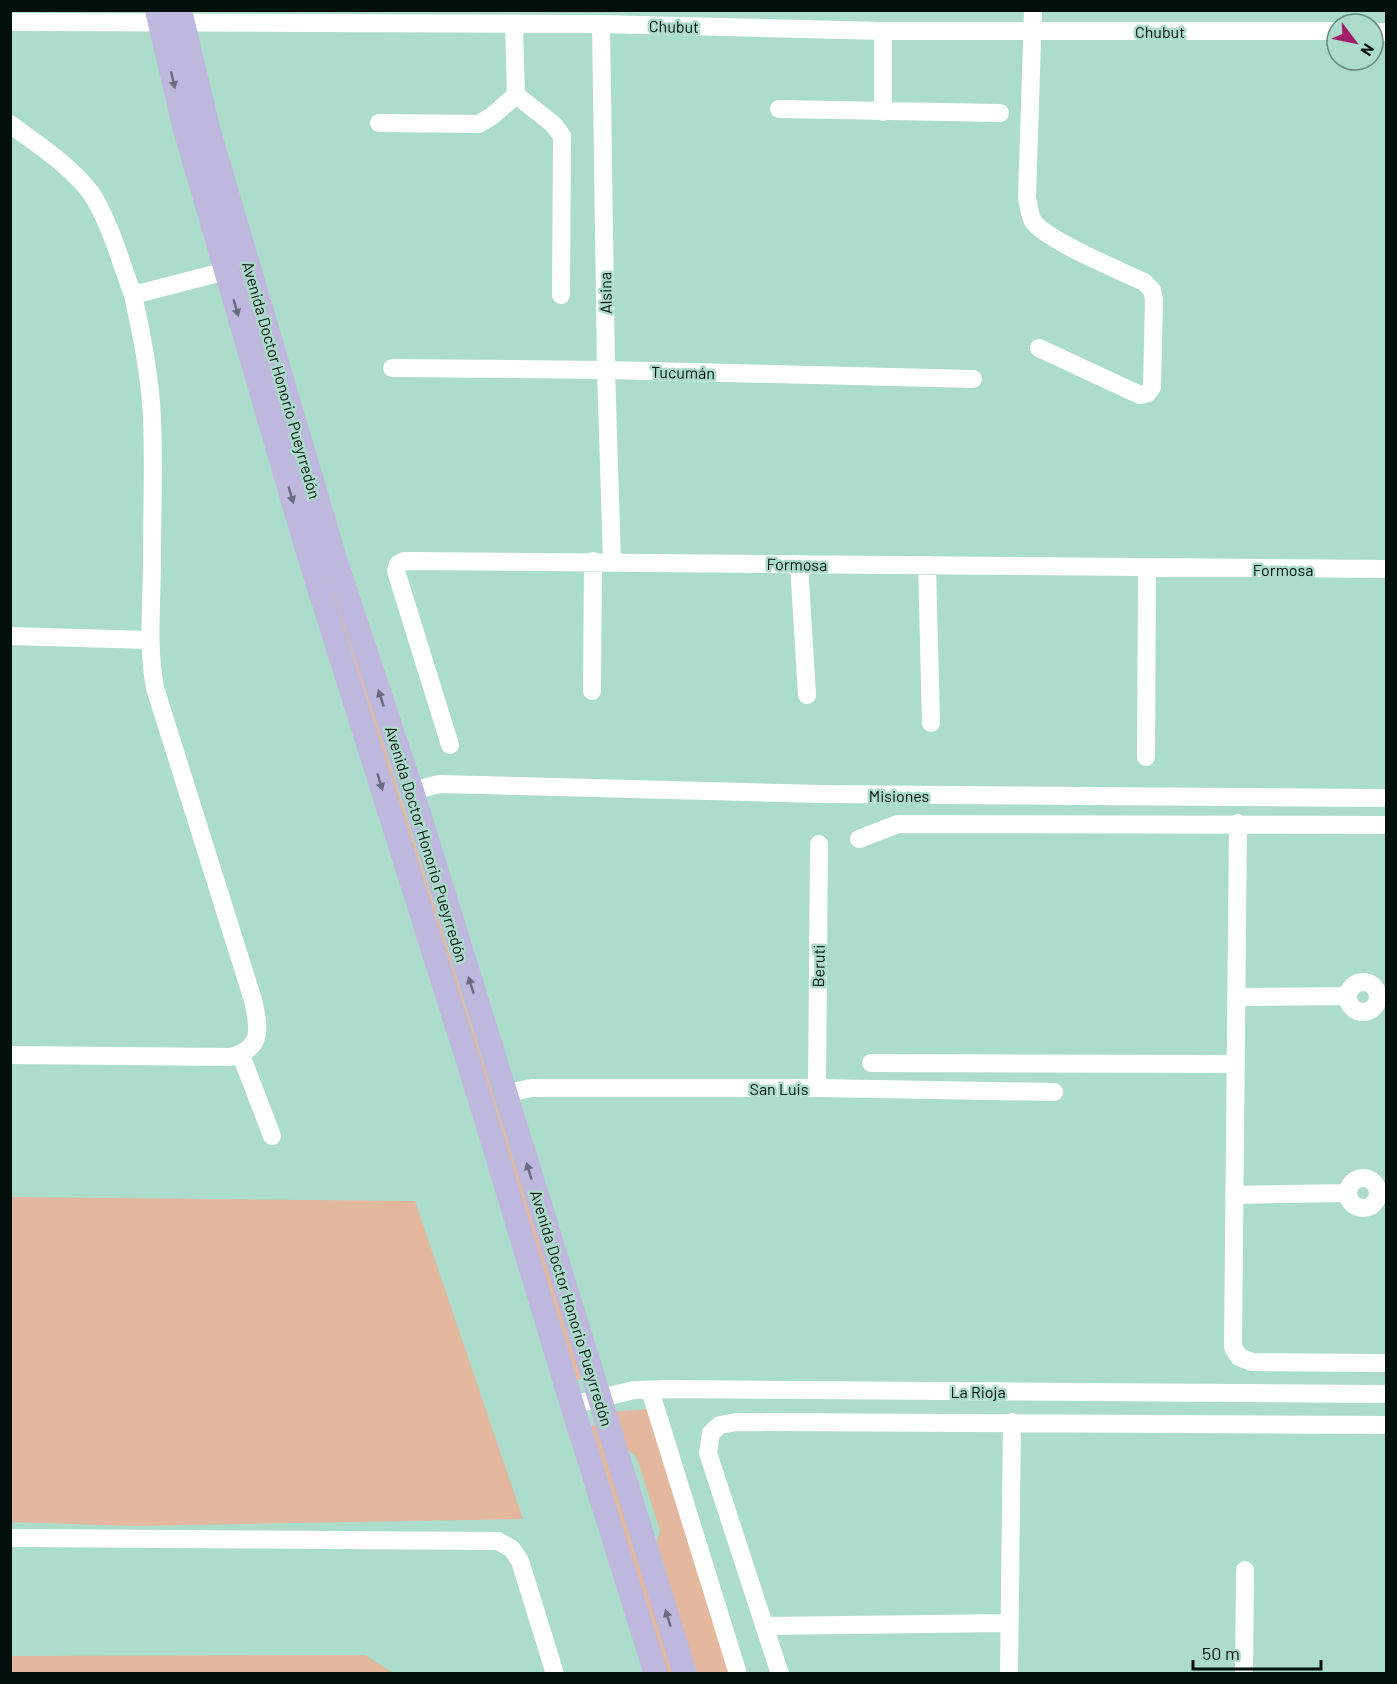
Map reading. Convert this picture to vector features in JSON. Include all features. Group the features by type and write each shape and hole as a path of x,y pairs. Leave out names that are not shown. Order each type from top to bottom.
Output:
{"main road":[{"name":"Avenida Doctor Honorio Pueyrredón","path":"170,16 209,132 335,559 412,791 685,1674"},
{"name":"Avenida Doctor Honorio Pueyrredón","path":"170,16 184,126 225,272 309,555 478,1093 656,1674"}],"street":[{"path":"1033,10 1027,198 1030,212 1034,221 1053,238 1144,282 1152,290 1154,300 1152,387 1148,393 1140,395 1039,348"},
{"name":"Chubut","path":"10,22 170,16 884,31 1325,32"},
{"name":"Alsina","path":"601,24 606,370 612,562"},
{"path":"514,25 516,95"},
{"path":"883,112 884,31"},
{"path":"379,123 478,124 492,116 516,95"},
{"path":"516,95 553,124 562,136 561,295"},
{"path":"779,110 1000,113"},
{"path":"10,124 61,162 90,193 102,213 133,295 145,359 152,417 152,590 149,639 155,688 259,1025 256,1039 250,1048 230,1057 96,1057 10,1054"},
{"path":"133,295 248,266"},
{"name":"Tucumán","path":"392,368 606,370 973,379"},
{"name":"Formosa","path":"450,745 396,571 398,564 404,561 1386,569"},
{"path":"592,691 593,561"},
{"path":"799,564 807,695"},
{"path":"927,565 931,723"},
{"path":"1146,757 1147,567"},
{"path":"10,636 149,639"},
{"name":"Misiones","path":"412,791 439,784 822,794 1386,798"},
{"path":"859,839 898,824 1386,825"},
{"path":"1238,824 1233,1347 1239,1356 1252,1362 1386,1363"},
{"name":"Beruti","path":"817,1088 819,844"},
{"path":"1236,997 1348,996"},
{"path":"241,1054 272,1136"},
{"path":"871,1062 1236,1064"},
{"name":"San Luis","path":"505,1094 531,1088 817,1088 1054,1092"},
{"path":"1234,1195 1348,1193"},
{"name":"La Rioja","path":"572,1405 634,1390 1386,1394"},
{"path":"650,1390 738,1674"},
{"path":"780,1674 708,1453 711,1433 720,1425 736,1422 1012,1422 1386,1425"},
{"path":"1009,1674 1012,1422"},
{"path":"12,1539 498,1541 512,1549 520,1561 555,1674"},
{"path":"1244,1674 1245,1570"},
{"path":"764,1626 1009,1623"}],"shaded area":[{"path":"243,283 377,723 582,1379 577,1380 322,564"},
{"path":"11,1197 415,1201 523,1519 133,1526 11,1522"},
{"path":"647,1409 731,1673 695,1673 656,1546 660,1530 636,1456 624,1447 614,1412"},
{"path":"596,1425 673,1673 667,1673 591,1426"},
{"path":"365,1655 393,1673 11,1673 11,1656"}]}
